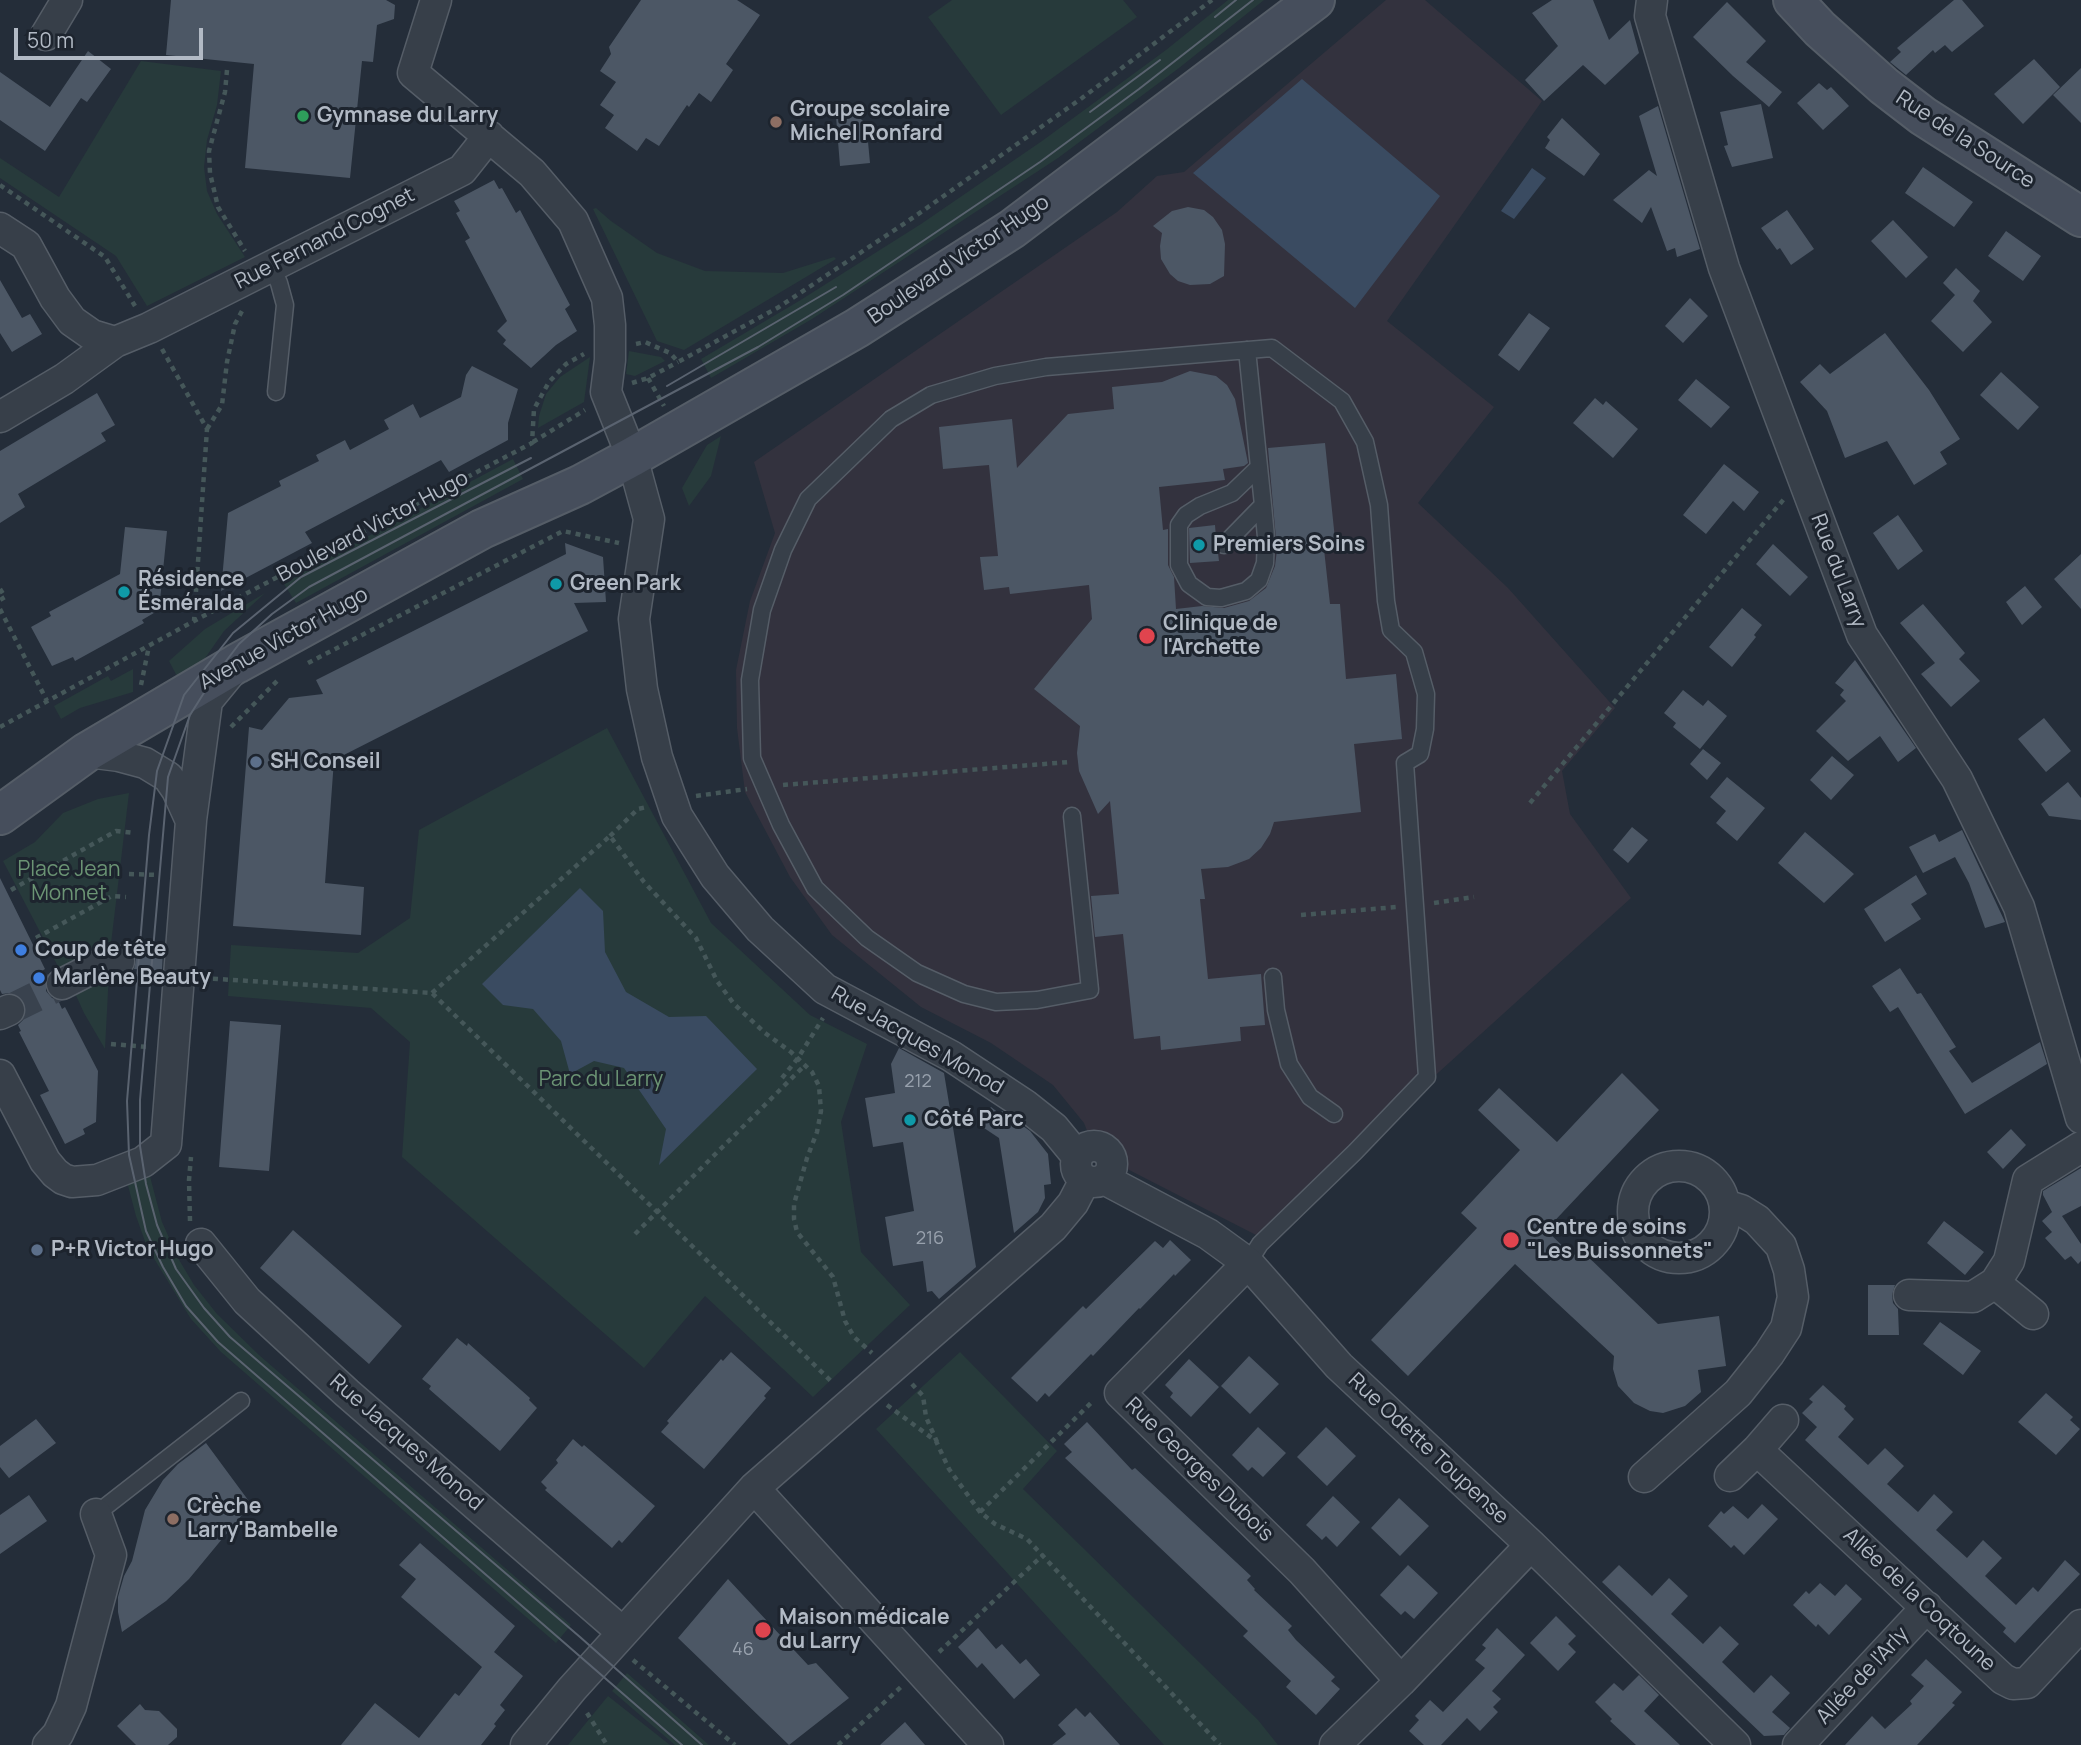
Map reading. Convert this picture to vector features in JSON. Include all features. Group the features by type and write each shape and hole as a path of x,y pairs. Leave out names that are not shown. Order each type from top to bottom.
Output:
{"main road":[{"name":"Boulevard Victor Hugo","path":"580,485 857,328 1012,229 1315,0"},
{"name":"Rue de la Source","path":"1793,0 1884,86 1923,116 2081,217"},
{"name":"Avenue Victor Hugo","path":"0,815 88,752 236,664 482,529 580,485"}],"street":[{"path":"46,35 67,0"},
{"name":"Rue Jacques Monod","path":"436,0 413,73 533,173 573,221 607,298 610,360 606,392 632,457 649,519 634,619 642,689 657,757 677,816 715,876 760,929 825,989 951,1056 1025,1105 1054,1128 1089,1172"},
{"name":"Rue du Larry","path":"1652,0 1650,16 1724,268 1862,635 1957,779 2019,907 2081,1118"},
{"name":"Rue Fernand Cognet","path":"0,417 64,379 115,342 149,328 462,170 489,136"},
{"path":"0,228 26,246 54,298 72,321 92,335 115,342"},
{"path":"0,1075 45,1161 63,1179 80,1183 97,1180 143,1162 166,1144 191,821 207,701 236,664"},
{"path":"88,752 119,755 145,763 168,777 191,821"},
{"path":"62,984 107,961 119,961"},
{"path":"1909,1295 1973,1297 1995,1283 2009,1261 2028,1180 2081,1147"},
{"path":"526,1745 622,1632 754,1488 1053,1227 1073,1203 1089,1172"},
{"name":"Rue Odette Toupense","path":"1089,1172 1208,1234 1248,1263 1339,1366 1531,1545 1735,1745"},
{"path":"1644,1477 1738,1393 1786,1328 1793,1297 1789,1270 1781,1246 1757,1220 1726,1205"},
{"name":"Rue Jacques Monod","path":"201,1244 257,1310 347,1393 622,1632"},
{"name":"Rue Georges Dubois","path":"1248,1263 1120,1393 1302,1571 1401,1681"},
{"path":"1995,1283 2033,1314"},
{"path":"1730,1476 1758,1450 1783,1420"},
{"name":"Allée de la Coqtoune","path":"1758,1450 2003,1679 2013,1684 2027,1683 2081,1625"},
{"path":"754,1488 988,1745"},
{"path":"48,1745 58,1734 71,1706 111,1555 96,1514"},
{"path":"1335,1745 1401,1681 1531,1545"},
{"name":"Allée de l'Arly","path":"1798,1745 1927,1607"}],"lane":[{"path":"265,270 279,283 285,305 276,393"},
{"path":"1072,816 1090,990 1037,1000 996,1002 964,994 917,973 867,938 815,888 781,825 752,758 750,680 762,610 779,562 808,499 891,419 931,395 995,376 1046,368 1272,348 1342,401 1365,442 1379,505 1386,601 1391,630 1414,652 1426,694 1425,729 1420,754 1405,763 1427,1077 1355,1152 1260,1244 1248,1263"},
{"path":"1247,350 1263,505 1266,537 1265,563 1259,580 1245,591 1221,598 1207,597 1189,584 1180,565 1179,525 1186,515 1200,506 1232,493 1259,467"},
{"path":"1224,545 1263,505"},
{"path":"1273,977 1276,1010 1289,1064 1310,1097 1334,1114"},
{"path":"96,1514 241,1401"}],"path":[{"path":"667,413 648,378 779,307 914,217 1082,98 1212,0"},
{"path":"227,70 225,92 209,151 210,173 218,207 265,270"},
{"path":"0,185 105,257 207,429"},
{"path":"194,621 207,429 222,405 235,324 244,307"},
{"path":"645,342 670,354 678,362"},
{"path":"532,443 534,409 549,382 566,365 590,350"},
{"name":"Boulevard Victor Hugo","path":"0,727 149,645 532,443 584,411 589,405"},
{"path":"1530,803 1803,477"},
{"path":"300,667 563,531 608,542 645,547"},
{"path":"0,589 5,597 0,600"},
{"path":"0,609 47,701"},
{"path":"139,691 149,645"},
{"path":"228,730 276,680 288,674"},
{"path":"700,795 765,787 1069,762"},
{"path":"11,890 116,831 134,833"},
{"path":"432,993 610,836 644,882 696,938 717,981 734,1004 805,1065 819,1086 821,1111 794,1204 794,1219 797,1232 833,1277 845,1321 854,1337 923,1396 926,1418 949,1469 980,1512 995,1524 1027,1539 1220,1745"},
{"path":"129,874 168,876"},
{"path":"36,938 112,896 126,897"},
{"path":"1301,915 1474,897"},
{"path":"206,978 432,993 833,1383 894,1409 938,1445"},
{"path":"782,1078 798,1059 837,996"},
{"path":"111,1044 152,1047"},
{"path":"635,1234 805,1065"},
{"path":"980,1512 1095,1399 1120,1393"},
{"path":"587,1712 607,1745"}],"shaded area":[{"name":"Clinique de l'Archette","path":"1386,0 1425,0 1542,101 1387,321 1494,407 1418,503 1508,588 1615,708 1562,771 1570,814 1631,898 1258,1236 1096,1153 1084,1123 1053,1085 991,1043 921,1007 832,935 790,877 745,792 737,728 736,670 750,601 775,533 754,462 1117,212 1157,176 1184,172"}],"green space":[{"path":"952,0 1123,0 1137,17 1001,115 928,17"},
{"path":"1228,0 1264,0 1179,68 1058,158 812,319 711,378 701,359 921,224 1042,141 1166,50"},
{"path":"141,61 221,71 217,105 207,140 204,167 207,191 217,214 245,257 147,306 116,256 0,178 0,158 59,197"},
{"path":"596,208 657,253 705,271 783,273 834,257 836,259 684,350 657,341 593,209"},
{"path":"629,351 661,357 665,361 635,376 626,374"},
{"path":"590,357 584,402 538,428 546,394 560,377"},
{"path":"721,436 711,476 689,506 682,488 707,445"},
{"path":"513,459 523,479 296,603 284,584 316,564"},
{"path":"265,593 224,631 194,674 179,680 169,661 205,629"},
{"path":"133,669 133,692 80,708 61,719 54,706 108,676 111,681"},
{"name":"Parc du Larry","path":"607,728 711,923 810,1015 867,1044 841,1122 861,1252 910,1305 813,1397 705,1296 644,1368 402,1157 410,1042 371,1008 228,996 231,945 358,953 410,918 419,830"},
{"name":"Place Jean Monnet","path":"129,793 110,952 63,976 3,861 35,842 63,813 98,799"},
{"path":"109,972 105,1049 74,991"},
{"path":"147,1165 162,1222 178,1258 194,1285 217,1314 259,1355 571,1625 556,1643 221,1352 191,1319 147,1247 136,1216 126,1178"},
{"path":"960,1352 1057,1451 1023,1489 1258,1720 1278,1745 1164,1745 876,1429"},
{"path":"627,1673 709,1745 675,1745 612,1691"},
{"path":"608,1696 670,1745 568,1745"}],"water":[{"path":"1302,79 1440,196 1355,308 1193,173"},
{"path":"1532,168 1546,178 1514,219 1501,211"},
{"path":"580,888 603,911 605,952 626,992 669,1017 706,1016 757,1069 659,1165 666,1129 624,1068 594,1061 570,1074 561,1041 533,1009 503,1005 482,984"}],"building":[{"name":"Gymnase du Larry","path":"171,0 386,0 395,5 394,19 377,25 373,62 362,61 350,178 245,168 254,64 166,55"},
{"path":"641,0 737,0 760,15 726,64 733,70 711,102 699,93 689,107 687,105 659,146 646,138 637,151 605,128 614,115 600,105 616,82 600,71 611,54 609,47"},
{"path":"1552,0 1593,0 1609,40 1630,20 1639,53 1605,85 1583,65 1544,101 1525,80 1558,46 1532,13"},
{"path":"1954,0 1962,0 1984,26 1952,52 1945,45 1935,53 1933,50 1906,75 1890,62 1901,52 1897,48"},
{"path":"1727,2 1766,41 1746,62 1782,92 1769,107 1693,37"},
{"path":"88,51 111,69 87,102 81,98 45,151 0,120 0,72 50,107"},
{"path":"2034,59 2060,87 2023,124 1994,94"},
{"path":"2081,68 2081,123 2053,95"},
{"path":"1819,83 1827,90 1831,87 1849,106 1823,130 1797,103"},
{"path":"835,104 856,114 863,121 867,131 870,163 840,166"},
{"path":"1761,104 1773,158 1732,167 1724,146 1728,145 1720,112"},
{"path":"1658,106 1700,249 1677,257 1675,248 1667,251 1651,207 1642,223 1613,200 1649,170 1657,176 1639,116"},
{"path":"1562,118 1600,154 1584,176 1545,148 1550,140 1547,137"},
{"path":"1923,167 1973,202 1954,227 1905,193"},
{"path":"494,180 499,189 502,188 516,213 520,210 570,305 565,309 577,331 556,345 531,368 503,344 506,340 497,331 507,321 465,241 470,238 456,213 460,211 454,201"},
{"path":"1188,207 1204,210 1222,230 1225,244 1224,276 1210,284 1190,285 1178,281 1161,259 1162,233 1153,226 1172,211"},
{"path":"1787,210 1814,249 1791,265 1780,248 1777,250 1761,228"},
{"path":"1893,220 1928,257 1906,278 1871,241"},
{"path":"2006,231 2041,256 2023,281 1988,256"},
{"path":"1956,268 1980,291 1973,301 1992,322 1963,352 1931,321 1955,295 1943,283"},
{"path":"0,280 22,318 30,314 42,334 12,352 0,333"},
{"path":"1690,298 1708,316 1683,343 1665,326"},
{"path":"1529,313 1550,328 1519,371 1498,355"},
{"path":"1885,333 1929,390 1960,439 1940,452 1947,464 1914,485 1887,441 1845,458 1827,411 1800,382 1820,364 1830,374"},
{"path":"472,366 518,389 508,423 508,440 449,472 441,460 305,532 312,543 221,591 228,513 281,486 279,481 319,461 316,455 345,440 350,450 389,429 384,420 413,404 420,418 461,397 466,375"},
{"path":"1190,371 1216,376 1227,385 1235,399 1248,463 1223,469 1225,480 1159,487 1163,530 1168,529 1168,565 1174,577 1176,609 1202,606 1224,608 1249,601 1266,588 1275,566 1277,550 1268,448 1325,443 1335,539 1323,540 1330,604 1340,604 1346,679 1396,674 1402,739 1354,744 1361,812 1274,822 1261,848 1249,859 1228,867 1201,869 1205,899 1200,899 1208,979 1261,974 1265,1025 1240,1027 1241,1041 1161,1050 1160,1036 1134,1039 1123,934 1095,937 1091,896 1119,894 1110,801 1098,814 1079,771 1077,753 1080,726 1034,689 1092,619 1089,585 1010,594 1009,587 984,590 980,557 998,556 989,465 943,469 939,427 1012,419 1017,468 1068,414 1114,409 1112,387 1162,382"},
{"path":"2001,372 2039,407 2018,430 1980,395"},
{"path":"1696,379 1730,407 1711,428 1678,400"},
{"path":"97,393 115,425 101,433 106,441 18,494 25,507 0,523 0,451"},
{"path":"1595,398 1603,405 1606,401 1638,429 1613,458 1573,423"},
{"path":"1724,464 1759,492 1744,511 1733,501 1706,534 1683,515"},
{"path":"1898,515 1923,551 1898,570 1873,533"},
{"name":"Premiers Soins","path":"1215,525 1214,547 1219,561 1190,563 1189,528"},
{"name":"Résidence Ésméralda","path":"125,527 167,531 159,610 142,620 144,623 75,661 73,657 52,666 31,627 51,616 49,612 120,574"},
{"path":"565,543 603,557 606,602 574,603 588,631 334,760 325,883 364,887 361,935 233,926 249,727 262,730 289,698 323,694 316,680 566,554"},
{"path":"1773,544 1808,577 1790,596 1756,564"},
{"path":"2081,554 2081,609 2054,579"},
{"path":"2025,586 2042,607 2022,625 2006,602"},
{"path":"1923,604 1965,653 1959,659 1980,681 1951,707 1921,674 1935,663 1900,623"},
{"path":"1742,608 1762,625 1732,667 1709,647"},
{"path":"1855,660 1916,748 1898,762 1880,736 1848,761 1816,731 1846,701 1840,695 1844,690 1835,683"},
{"path":"1683,690 1703,706 1708,700 1727,716 1700,749 1673,727 1676,723 1664,713"},
{"path":"2044,718 2071,751 2046,772 2018,739"},
{"path":"1703,749 1721,763 1707,780 1690,764"},
{"path":"1832,756 1854,775 1831,800 1810,780"},
{"path":"1727,777 1765,808 1737,841 1716,823 1726,811 1710,797"},
{"path":"2068,782 2081,798 2081,820 2049,816 2041,804"},
{"path":"1632,827 1648,840 1628,863 1613,850"},
{"path":"1962,830 2005,922 1985,928 1969,883 1955,857 1923,873 1909,847 1935,834 1939,842"},
{"path":"1805,832 1854,874 1824,903 1778,863"},
{"path":"1916,875 1927,894 1911,904 1921,919 1885,942 1864,909"},
{"path":"0,878 45,969 42,971 46,978 46,991 58,1000 62,1009 65,1007 98,1071 96,1122 83,1129 85,1134 65,1144 40,1095 49,1091 19,1032 21,1031 18,1025 26,1013 25,1004 19,996 2,994 0,990"},
{"path":"130,948 163,950 162,971 134,969 136,960"},
{"path":"1900,968 1917,994 1921,993 1956,1047 1949,1051 1972,1083 2040,1042 2047,1064 1965,1114 1898,1007 1890,1012 1872,986"},
{"path":"230,1021 281,1025 269,1171 219,1167"},
{"path":"899,1048 944,1073 976,1267 939,1299 932,1291 927,1292 923,1261 893,1266 885,1217 914,1211 903,1142 873,1147 865,1098 895,1093 891,1064"},
{"name":"Centre de soins \"Les Buissonnets\"","path":"1622,1073 1659,1110 1546,1230 1573,1256 1580,1249 1658,1324 1719,1316 1726,1366 1698,1370 1701,1392 1685,1406 1663,1413 1650,1411 1634,1403 1618,1386 1613,1369 1614,1356 1515,1264 1408,1376 1371,1340 1477,1228 1461,1213 1520,1150 1478,1110 1499,1088 1557,1142"},
{"path":"991,1107 1000,1114 1002,1111 1030,1131 1048,1154 1051,1184 1044,1185 1045,1198 1038,1212 1014,1233 999,1138 978,1124"},
{"path":"2011,1129 2026,1145 2003,1169 1987,1152"},
{"path":"2081,1168 2081,1206 2062,1216 2081,1244 2081,1261 2078,1264 2071,1256 2065,1260 2045,1238 2052,1232 2042,1221 2052,1212 2043,1191"},
{"path":"1944,1221 1984,1252 1965,1275 1927,1243"},
{"path":"293,1230 402,1326 369,1364 260,1268"},
{"path":"1170,1240 1191,1260 1049,1397 1045,1393 1037,1402 1011,1378 1083,1306 1086,1309 1155,1241 1163,1248"},
{"path":"1868,1285 1895,1285 1892,1295 1893,1303 1898,1309 1899,1335 1868,1335"},
{"path":"1940,1322 1981,1351 1963,1375 1923,1344"},
{"path":"457,1338 467,1346 468,1343 530,1398 537,1408 500,1451 429,1389 431,1386 422,1379"},
{"path":"731,1352 771,1388 764,1396 766,1398 704,1469 661,1432 669,1423 667,1421 721,1359 723,1361"},
{"path":"1249,1356 1279,1384 1250,1414 1221,1386"},
{"path":"1189,1359 1219,1387 1191,1417 1170,1397 1173,1393 1165,1385"},
{"path":"1823,1385 1846,1406 1844,1409 1854,1419 1838,1437 1868,1465 1885,1448 1904,1466 1887,1484 1918,1512 1934,1494 1953,1512 1936,1530 1967,1558 1983,1540 2002,1558 1985,1576 2016,1605 2033,1587 2038,1592 2065,1560 2080,1574 2015,1643 2003,1632 2006,1628 1805,1440 1817,1427 1802,1413 1813,1402 1809,1399"},
{"path":"2046,1393 2073,1417 2070,1420 2080,1429 2056,1455 2018,1422"},
{"path":"36,1419 56,1443 9,1478 0,1467 0,1446"},
{"path":"1087,1422 1132,1470 1135,1468 1251,1576 1247,1580 1254,1590 1292,1626 1288,1630 1296,1640 1335,1677 1331,1681 1340,1689 1316,1715 1286,1687 1291,1681 1243,1636 1248,1631 1065,1458 1072,1452 1064,1444"},
{"path":"1258,1427 1286,1453 1263,1477 1252,1467 1248,1471 1232,1455"},
{"path":"1326,1427 1356,1456 1327,1486 1297,1457"},
{"path":"573,1439 582,1447 584,1445 655,1506 622,1543 619,1540 612,1548 545,1490 547,1488 541,1482 558,1463 556,1460"},
{"path":"206,1443 251,1504 189,1579 166,1601 122,1632 118,1597 132,1561 145,1510 163,1480 178,1464"},
{"path":"29,1495 47,1521 0,1554 0,1515"},
{"path":"1333,1496 1360,1522 1337,1547 1326,1536 1322,1540 1306,1525"},
{"path":"1399,1498 1429,1526 1400,1556 1371,1528"},
{"path":"1762,1504 1778,1519 1744,1555 1734,1545 1731,1548 1708,1526 1721,1511 1724,1514 1733,1506 1748,1519"},
{"path":"420,1543 515,1626 494,1652 523,1676 500,1705 505,1710 481,1745 341,1745 375,1703 419,1738 455,1693 459,1696 482,1667 401,1597 416,1579 399,1565"},
{"path":"1408,1565 1438,1593 1414,1619 1405,1611 1401,1615 1380,1595"},
{"path":"1619,1565 1652,1596 1669,1578 1688,1596 1671,1614 1703,1644 1720,1626 1739,1644 1722,1662 1754,1693 1771,1675 1790,1693 1772,1712 1790,1728 1784,1735 1764,1736 1602,1582"},
{"path":"728,1579 808,1665 816,1663 849,1698 789,1745 678,1638"},
{"path":"1820,1583 1835,1596 1846,1584 1862,1599 1829,1635 1818,1624 1816,1627 1793,1605 1806,1591 1809,1594"},
{"path":"1556,1616 1576,1636 1568,1644 1576,1652 1558,1671 1530,1643"},
{"path":"978,1628 996,1649 1002,1644 1020,1664 1026,1659 1040,1675 1014,1699 982,1663 977,1668 958,1647"},
{"path":"1497,1628 1525,1655 1492,1691 1501,1699 1493,1707 1498,1712 1480,1731 1467,1718 1441,1745 1424,1745 1409,1731 1419,1720 1415,1716 1430,1700 1443,1712 1485,1668 1475,1660 1486,1648 1482,1645"},
{"path":"1926,1659 1962,1692 1952,1703 1955,1705 1917,1745 1845,1745 1872,1716 1885,1729 1912,1704 1910,1701 1924,1686 1911,1675"},
{"path":"1639,1675 1659,1695 1644,1711 1680,1745 1636,1745 1610,1721 1612,1719 1595,1702 1614,1683 1623,1691"},
{"path":"140,1704 145,1710 159,1711 177,1729 177,1737 168,1745 136,1745 117,1726"},
{"path":"1076,1708 1085,1717 1090,1712 1120,1745 1052,1745 1066,1734 1058,1725"},
{"path":"905,1722 925,1745 880,1745"}],"tunnel":[{"path":"9,1010 62,984"}],"tram line":[{"path":"1215,17 1236,0"},
{"path":"702,1745 230,1337 204,1308 176,1269 157,1225 146,1184 140,1146 140,1100 168,777 190,715 214,677 239,644 272,614 309,587 758,347 843,295 1040,162 1253,0"},
{"path":"1090,112 1160,60"},
{"path":"667,386 836,287"},
{"path":"531,458 301,577 233,633 184,695 157,771 149,835 127,1101 129,1155 146,1231 163,1267 186,1306 218,1342 682,1745"}],"place":[{"name":"Gymnase du Larry","path":"303,116"},
{"name":"Groupe scolaire Michel Ronfard","path":"776,122"},
{"name":"Premiers Soins","path":"1199,545"},
{"name":"Green Park","path":"556,584"},
{"name":"Résidence Ésméralda","path":"124,592"},
{"name":"Clinique de l'Archette","path":"1147,636"},
{"name":"SH Conseil","path":"256,762"},
{"name":"Coup de tête","path":"21,950"},
{"name":"Marlène Beauty","path":"39,978"},
{"name":"Côté Parc","path":"910,1120"},
{"name":"Centre de soins \"Les Buissonnets\"","path":"1511,1240"},
{"name":"P+R Victor Hugo","path":"37,1250"},
{"name":"Crèche Larry'Bambelle","path":"173,1519"},
{"name":"Maison médicale du Larry","path":"763,1630"}]}
